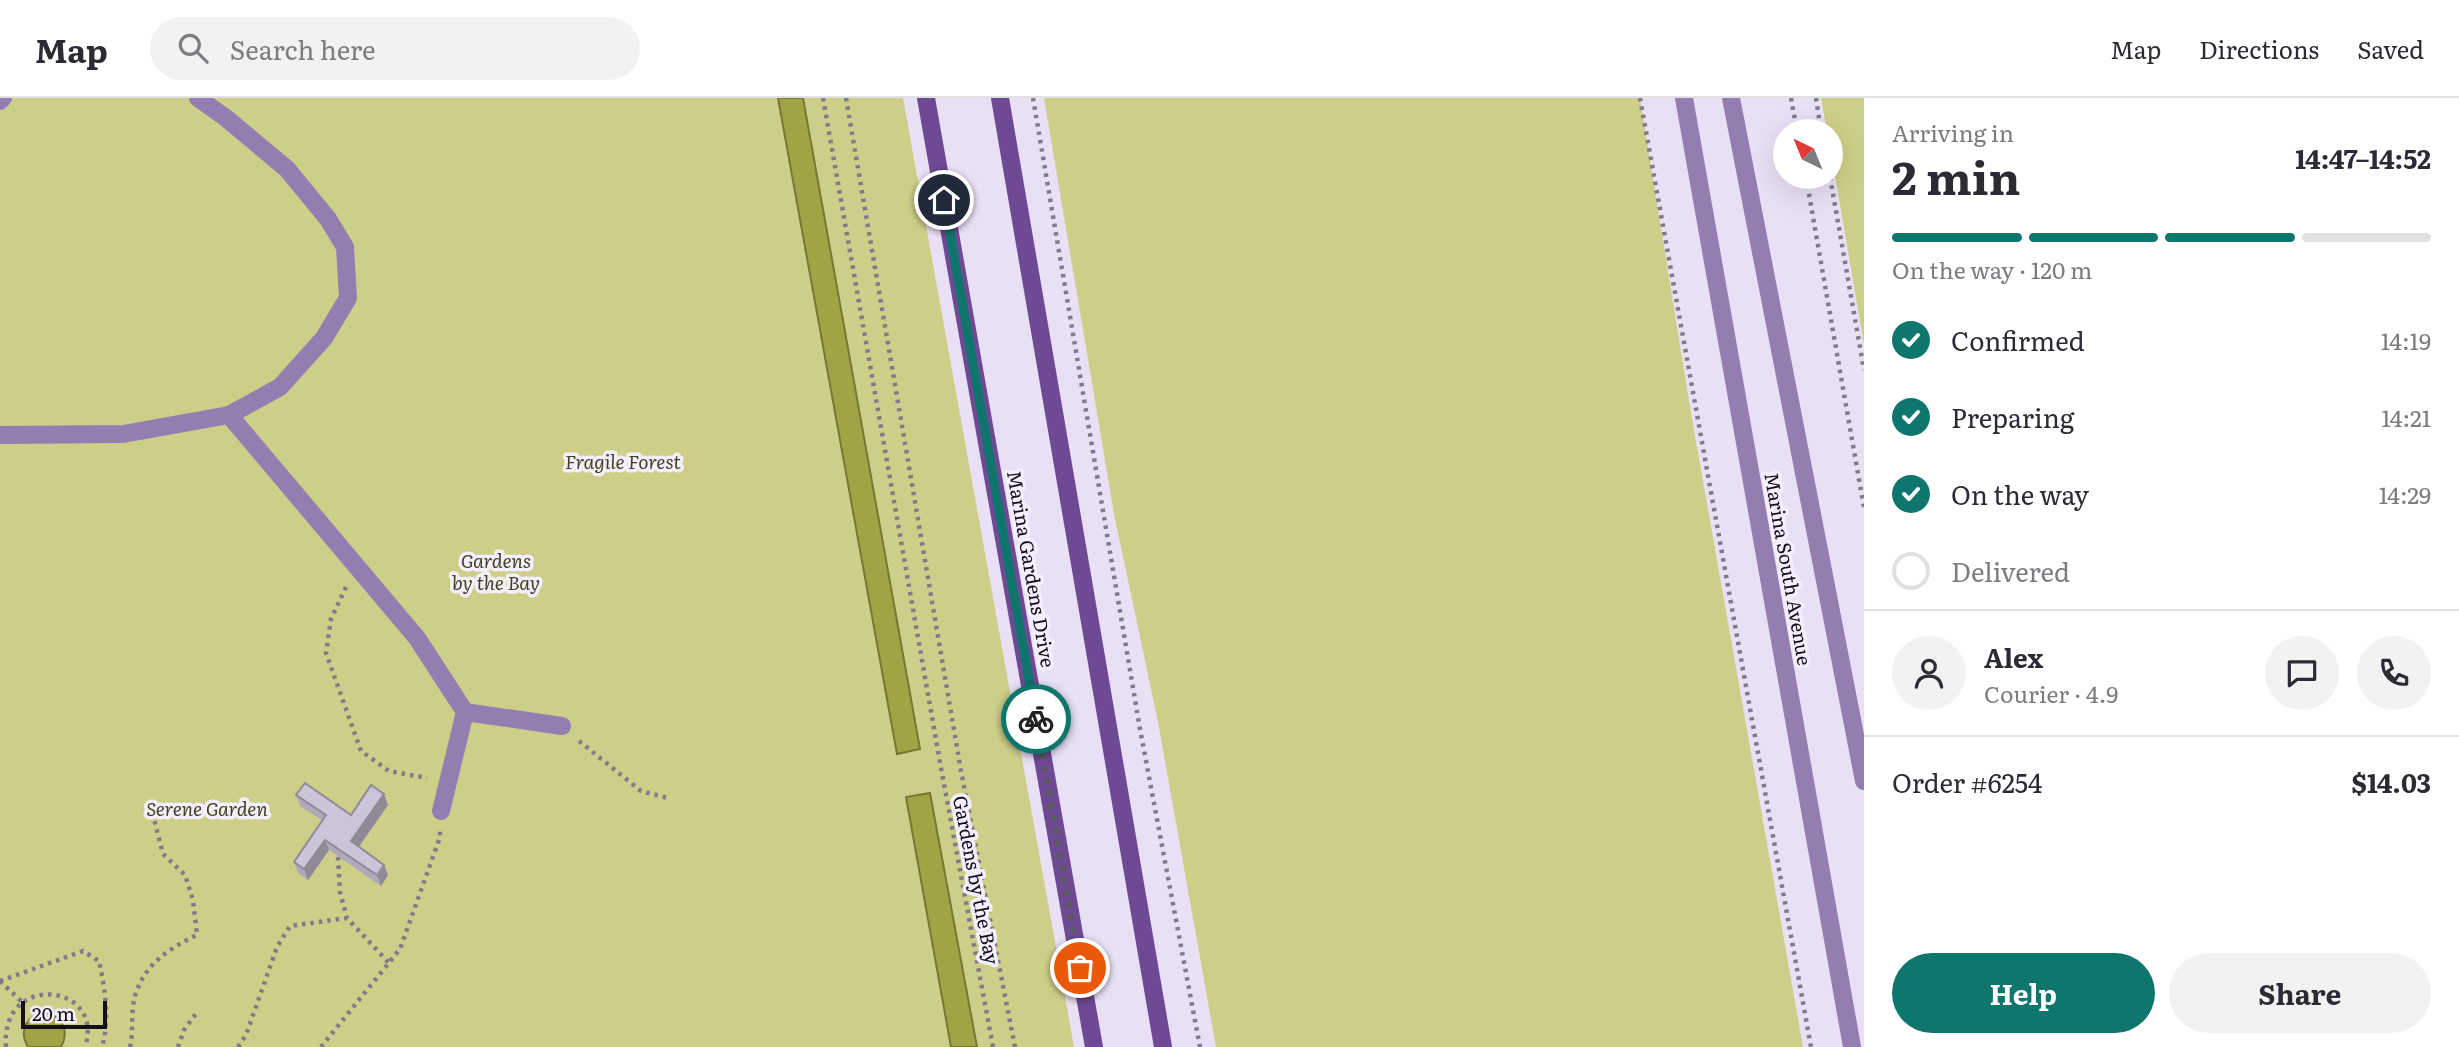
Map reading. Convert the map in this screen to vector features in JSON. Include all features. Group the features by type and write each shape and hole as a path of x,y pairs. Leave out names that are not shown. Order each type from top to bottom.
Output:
{"main road":[{"name":"Marina Gardens Drive","path":"926,98 1094,1047"},
{"path":"1000,98 1163,1047"}],"street":[{"path":"0,435 122,435 229,415 279,387 324,338 348,298 345,247 328,219 287,169 198,98"},
{"name":"Marina South Avenue","path":"1684,98 1852,1047"},
{"name":"Marina South Avenue","path":"1731,98 1864,781"},
{"path":"229,415 417,638 465,712 441,811"},
{"path":"465,712 562,726"}],"path":[{"name":"Gardens by the Bay","path":"823,98 993,1047"},
{"path":"846,98 961,771 1015,1047"},
{"path":"1033,98 1140,729 1200,1047"},
{"path":"1640,98 1811,1047"},
{"path":"1791,98 1795,119"},
{"path":"1816,98 1819,119"},
{"path":"1808,189 1864,508"},
{"path":"1832,189 1864,370"},
{"path":"356,564 331,619 326,653 362,751 388,771 434,779 449,778"},
{"path":"562,726 641,791 668,798"},
{"path":"321,1047 400,949 440,837 441,811"},
{"path":"130,1047 135,994 148,969 169,948 197,935 193,900 185,875 163,853 153,815"},
{"path":"338,857 340,892 347,918 389,962"},
{"path":"238,1047 246,1035 277,947 290,926 347,918"},
{"path":"21,1001 0,981 83,951 99,961 104,984 106,1025 102,1047"},
{"path":"6,1047 6,1022 12,1010 21,1001 48,993 62,996 74,1004 83,1015 87,1029 85,1047"},
{"path":"178,1047 184,1030 198,1011"}],"green space":[{"name":"Gardens by the Bay","path":"0,98 903,98 1074,1047 0,1047"},
{"path":"1044,98 1640,98 1691,413 1803,1047 1216,1047 1158,722 1114,514"},
{"path":"1821,98 1864,98 1864,345 1837,189 1843,189 1843,119 1825,119"}],"shaded area":[{"path":"778,98 803,98 920,749 897,754"},
{"path":"930,793 977,1047 951,1047 906,797"},
{"path":"43,1013 50,1014 62,1024 65,1035 61,1047 28,1047 24,1036 25,1026 32,1018"}],"building":[{"path":"305,783 351,815 371,785 384,794 351,841 384,865 377,875 325,840 304,869 294,862 326,815 296,795"}],"way so far":[{"path":"1036,719 1080,968"}],"route":[{"path":"944,200 1036,719"}],"park label":[{"name":"Fragile Forest","path":"623,462"},
{"name":"Serene Garden","path":"207,809"}]}
